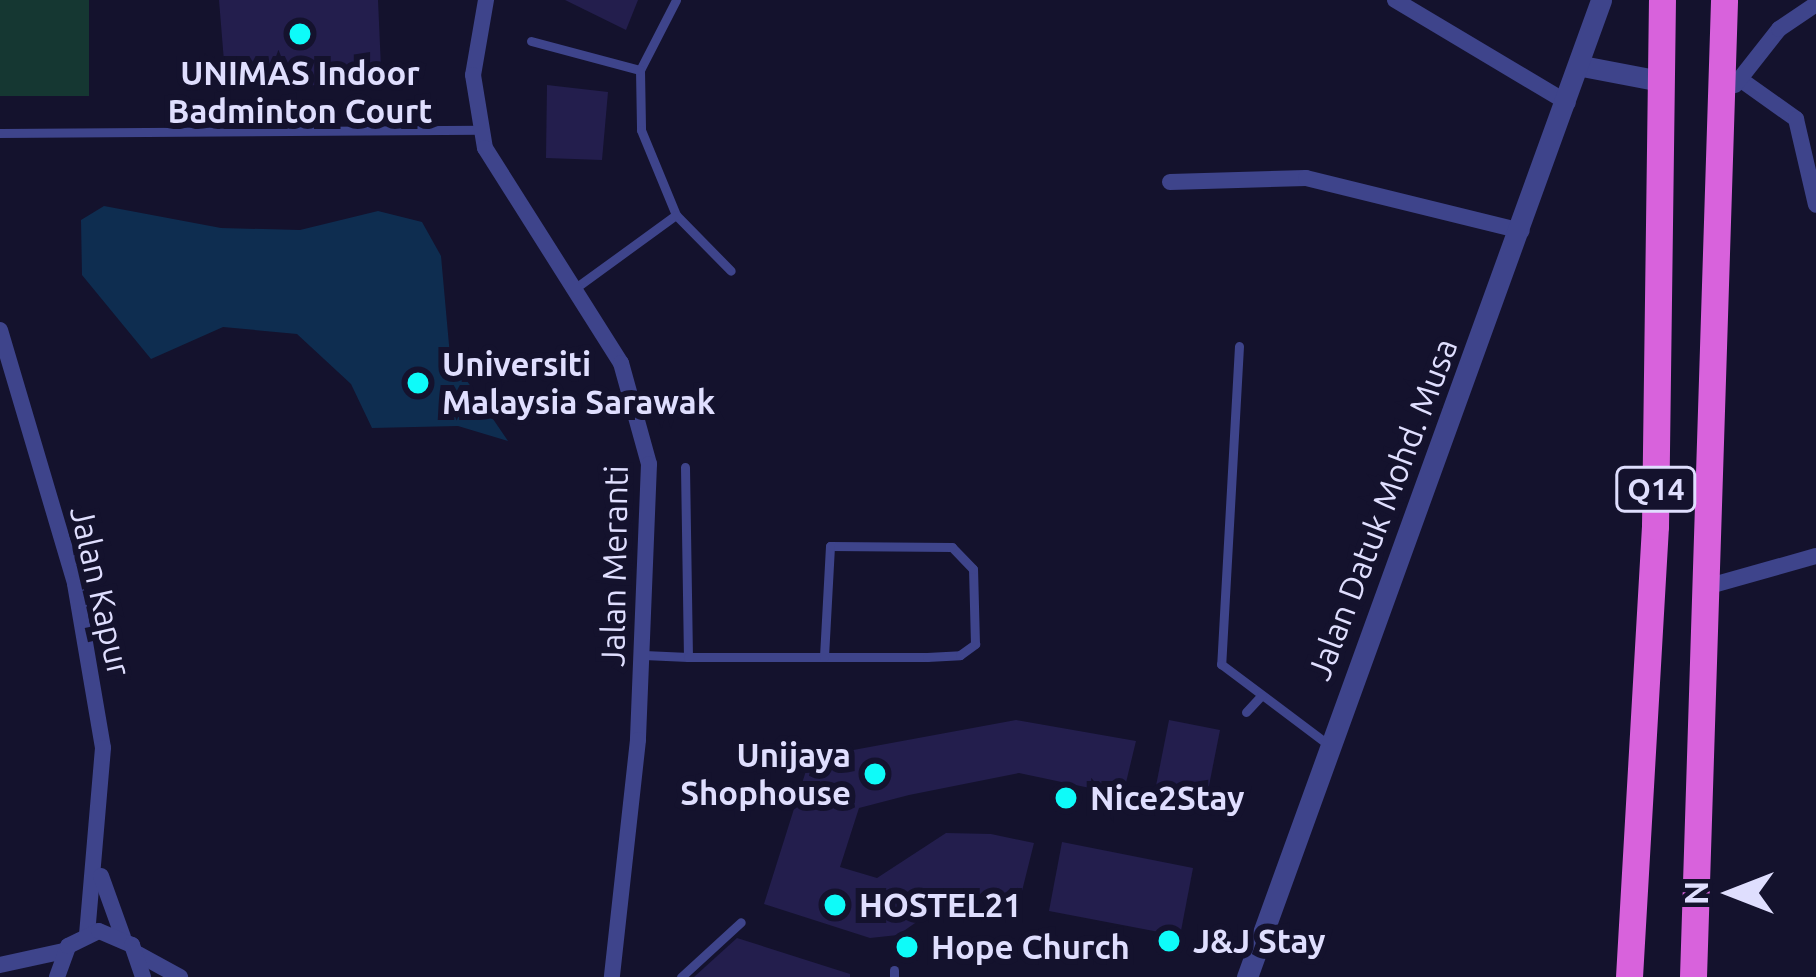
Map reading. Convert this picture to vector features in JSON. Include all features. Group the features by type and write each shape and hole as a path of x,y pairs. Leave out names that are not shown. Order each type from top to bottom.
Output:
{"highway":[{"name":"Q14","path":"1629,977 1655,526 1663,0"},
{"name":"Q14","path":"1693,977 1733,85 1724,0"}],"street":[{"name":"Jalan Meranti","path":"486,0 473,52 481,130 510,199 622,363 649,464 644,655 610,972"},
{"path":"1395,0 1568,103"},
{"name":"Jalan Datuk Mohd. Musa","path":"1247,977 1582,66 1601,0"},
{"path":"1816,4 1779,29 1733,85 1796,119 1816,205"},
{"path":"1582,66 1661,81"},
{"path":"1170,182 1306,178 1522,231"},
{"name":"Jalan Kapur","path":"0,330 75,584 103,748 100,871 87,933"},
{"path":"1713,585 1816,556"},
{"name":"Jalan Kapur","path":"100,871 123,938"},
{"path":"0,968 64,952 87,933 123,938 138,954 180,977"},
{"path":"58,977 64,952"},
{"path":"138,954 143,977"},
{"path":"0,968 19,977"}],"lane":[{"path":"676,0 640,70 641,130 676,215 731,271"},
{"path":"531,41 640,70"},
{"path":"0,133 481,130"},
{"path":"574,289 676,215"},
{"path":"1239,346 1220,664 1329,745"},
{"path":"686,467 688,657"},
{"path":"644,655 688,657 824,657 960,655 975,644 974,569 952,547 830,546 824,657"},
{"path":"1246,712 1262,695"},
{"path":"681,977 741,922"}],"green space":[{"path":"0,0 89,0 89,96 0,96"}],"water":[{"path":"104,206 221,228 300,230 378,211 422,222 441,256 450,356 508,441 458,426 372,428 351,384 297,334 223,327 151,359 82,275 81,220"}],"building":[{"name":"UNIMAS Indoor Badminton Court","path":"219,0 378,0 381,68 338,71 338,85 226,86"},
{"path":"565,0 638,0 626,30"},
{"path":"547,85 608,92 602,160 546,158"},
{"path":"1016,720 1136,741 1123,795 1019,773 909,795 859,808 840,867 877,878 946,833 991,834 1034,843 1020,899 955,895 898,935 870,938 764,904 810,758"},
{"path":"1169,720 1220,730 1204,811 1153,801"},
{"path":"1062,842 1193,868 1180,936 1049,911"},
{"path":"737,938 850,974 850,977 694,977"}],"place":[{"name":"UNIMAS Indoor Badminton Court","path":"300,34"},
{"name":"Universiti Malaysia Sarawak","path":"418,383"},
{"name":"Unijaya Shophouse","path":"875,774"},
{"name":"Nice2Stay","path":"1066,798"},
{"name":"HOSTEL21","path":"835,905"},
{"name":"J&J Stay","path":"1169,941"},
{"name":"Hope Church","path":"907,947"}]}
